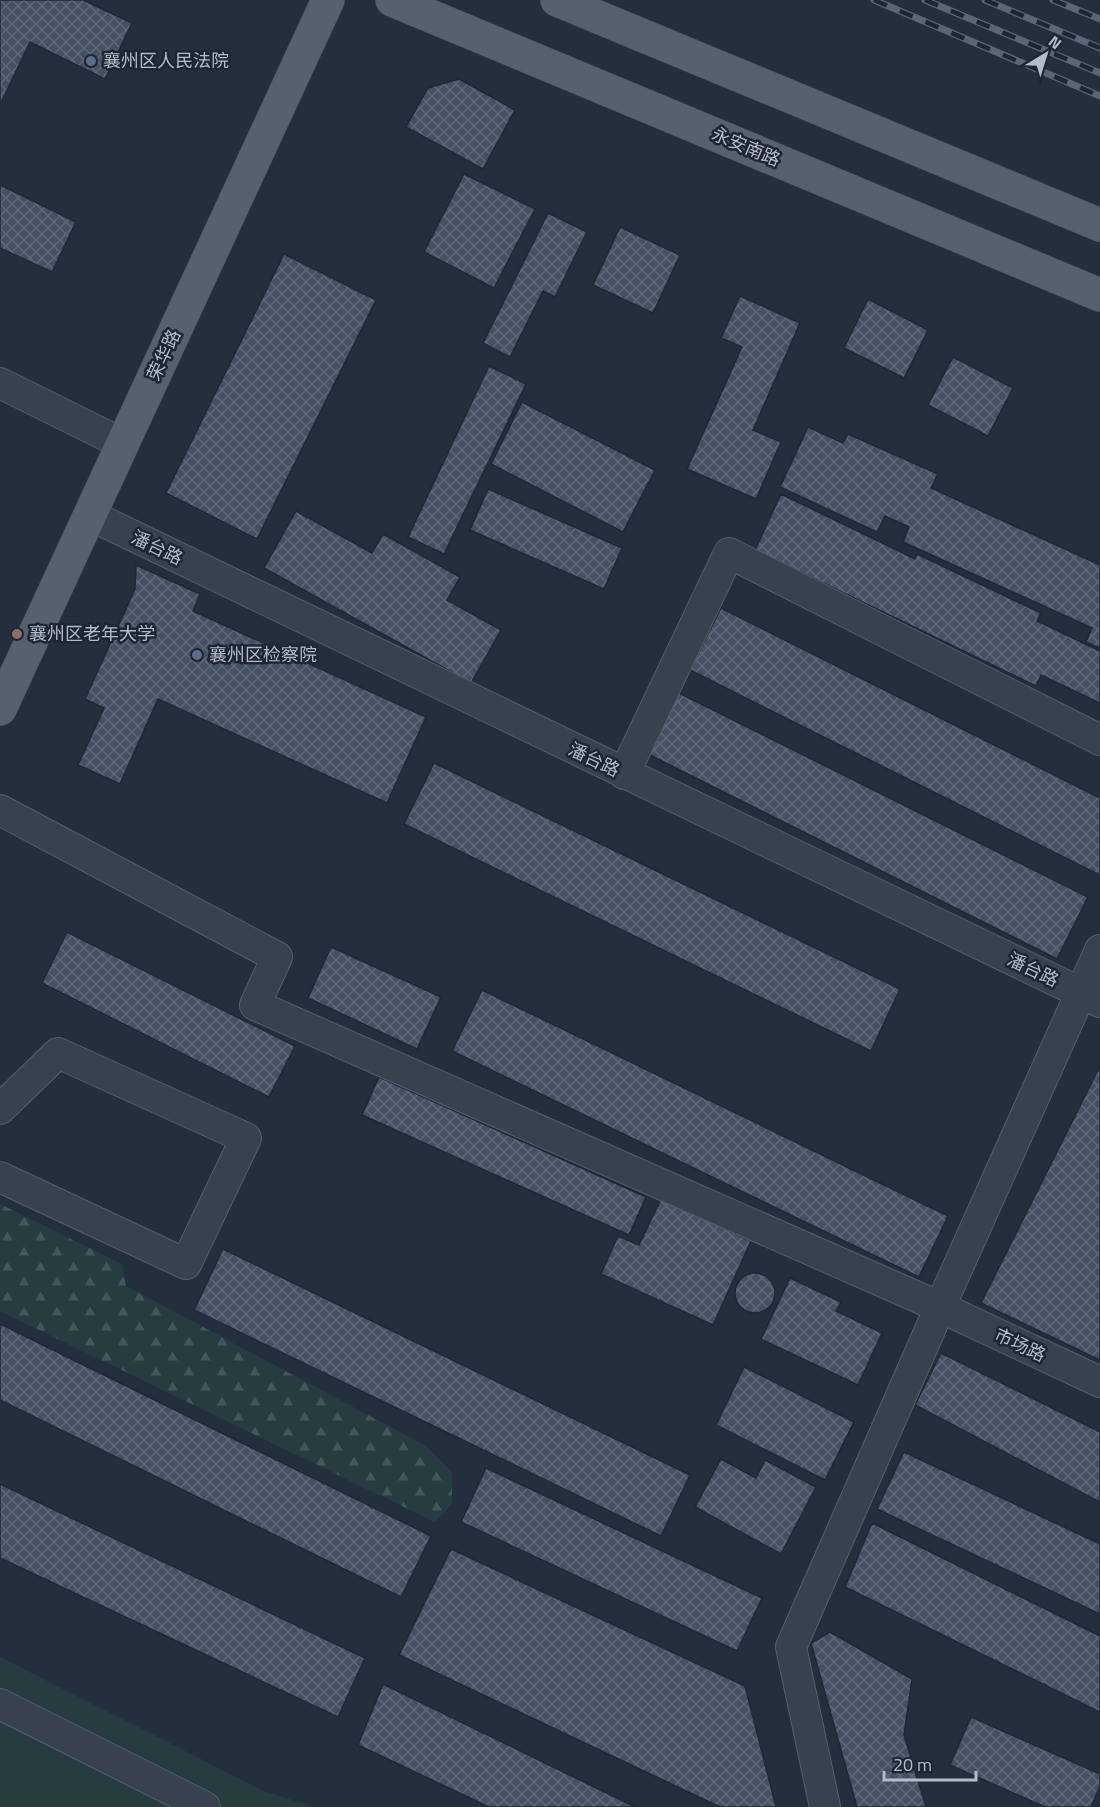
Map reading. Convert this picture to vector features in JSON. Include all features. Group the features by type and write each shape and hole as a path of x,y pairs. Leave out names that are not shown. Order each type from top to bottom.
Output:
{"main road":[{"name":"荣华路","path":"0,710 328,0"},
{"name":"永安南路","path":"392,0 1100,295"},
{"path":"557,0 1100,225"}],"street":[{"path":"0,383 123,444"},
{"name":"潘台路","path":"90,515 1090,998"},
{"path":"624,774 729,553 1100,740"},
{"name":"市场路","path":"0,810 277,957 255,1005 940,1307 1100,1383"},
{"path":"825,1807 791,1647 940,1307 1090,998 1100,950"},
{"path":"0,1109 58,1053 246,1138 186,1264 0,1177"},
{"path":"0,1704 205,1807"}],"green space":[{"path":"0,1204 122,1264 126,1286 426,1446 452,1472 452,1504 435,1522 0,1311"},
{"path":"0,1657 264,1791 314,1807 0,1807"}],"building":[{"name":"襄州区人民法院","path":"0,0 83,0 132,23 105,79 30,42 0,105"},
{"path":"459,79 515,110 483,169 406,127 428,88"},
{"path":"464,174 535,209 494,288 424,252"},
{"path":"0,185 76,222 52,272 0,248"},
{"path":"548,213 587,232 555,297 543,291 510,357 483,343"},
{"path":"620,227 680,255 653,313 593,285"},
{"path":"284,254 376,300 257,539 166,493"},
{"path":"740,296 800,323 753,430 781,442 756,499 687,469 742,347 721,338"},
{"path":"868,299 928,330 904,378 844,348"},
{"path":"953,357 1013,388 988,436 928,405"},
{"path":"489,366 526,384 444,554 408,537"},
{"path":"522,402 655,470 623,532 491,464"},
{"path":"808,427 843,443 848,434 938,474 931,488 1100,565 1100,648 1086,642 1092,628 903,542 909,527 885,516 877,532 780,487"},
{"path":"488,489 622,548 604,589 470,530"},
{"path":"781,494 915,559 917,554 1041,613 1037,621 1100,651 1100,703 1041,675 1036,686 755,550"},
{"path":"296,511 372,553 383,534 460,577 447,600 501,630 471,683 264,568"},
{"name":"襄州区检察院","path":"136,565 200,594 193,611 426,717 387,803 158,699 120,784 78,765 104,708 85,699 135,589"},
{"path":"721,608 1100,798 1100,875 690,670"},
{"path":"677,692 1088,897 1057,959 646,753"},
{"path":"434,763 900,989 871,1051 404,824"},
{"path":"67,932 295,1046 269,1097 42,983"},
{"path":"331,947 441,997 417,1049 308,998"},
{"path":"482,990 948,1216 919,1277 452,1051"},
{"path":"1100,1066 1100,1360 981,1303"},
{"path":"379,1077 646,1197 629,1235 362,1115"},
{"path":"661,1199 751,1241 713,1325 601,1274 618,1236 639,1245"},
{"path":"223,1249 690,1475 661,1536 194,1310"},
{"path":"755,1273 769,1279 775,1293 769,1307 755,1313 741,1307 735,1293 741,1279"},
{"path":"790,1278 841,1302 836,1311 882,1333 858,1385 761,1339"},
{"path":"0,1324 431,1536 401,1597 0,1400"},
{"path":"941,1353 1100,1432 1100,1502 915,1405"},
{"path":"744,1367 854,1422 825,1480 716,1425"},
{"path":"904,1452 1100,1544 1100,1614 877,1509"},
{"path":"721,1459 756,1478 765,1460 816,1487 781,1554 695,1507"},
{"path":"486,1468 762,1598 737,1651 461,1522"},
{"path":"0,1484 365,1658 338,1717 0,1558"},
{"path":"872,1523 1100,1636 1100,1712 845,1587"},
{"path":"451,1549 745,1686 776,1807 720,1807 399,1655"},
{"path":"830,1632 912,1679 904,1735 926,1807 857,1807 811,1643"},
{"path":"383,1684 635,1807 489,1807 358,1745"},
{"path":"971,1717 1100,1774 1100,1786 1091,1807 1045,1807 950,1765"}],"railway":[{"path":"874,0 1100,96"},
{"path":"925,0 1100,73"},
{"path":"985,0 1100,48"},
{"path":"1053,0 1100,19"}],"place":[{"name":"襄州区人民法院","path":"91,61"},
{"name":"襄州区老年大学","path":"17,634"},
{"name":"襄州区检察院","path":"197,655"}]}
